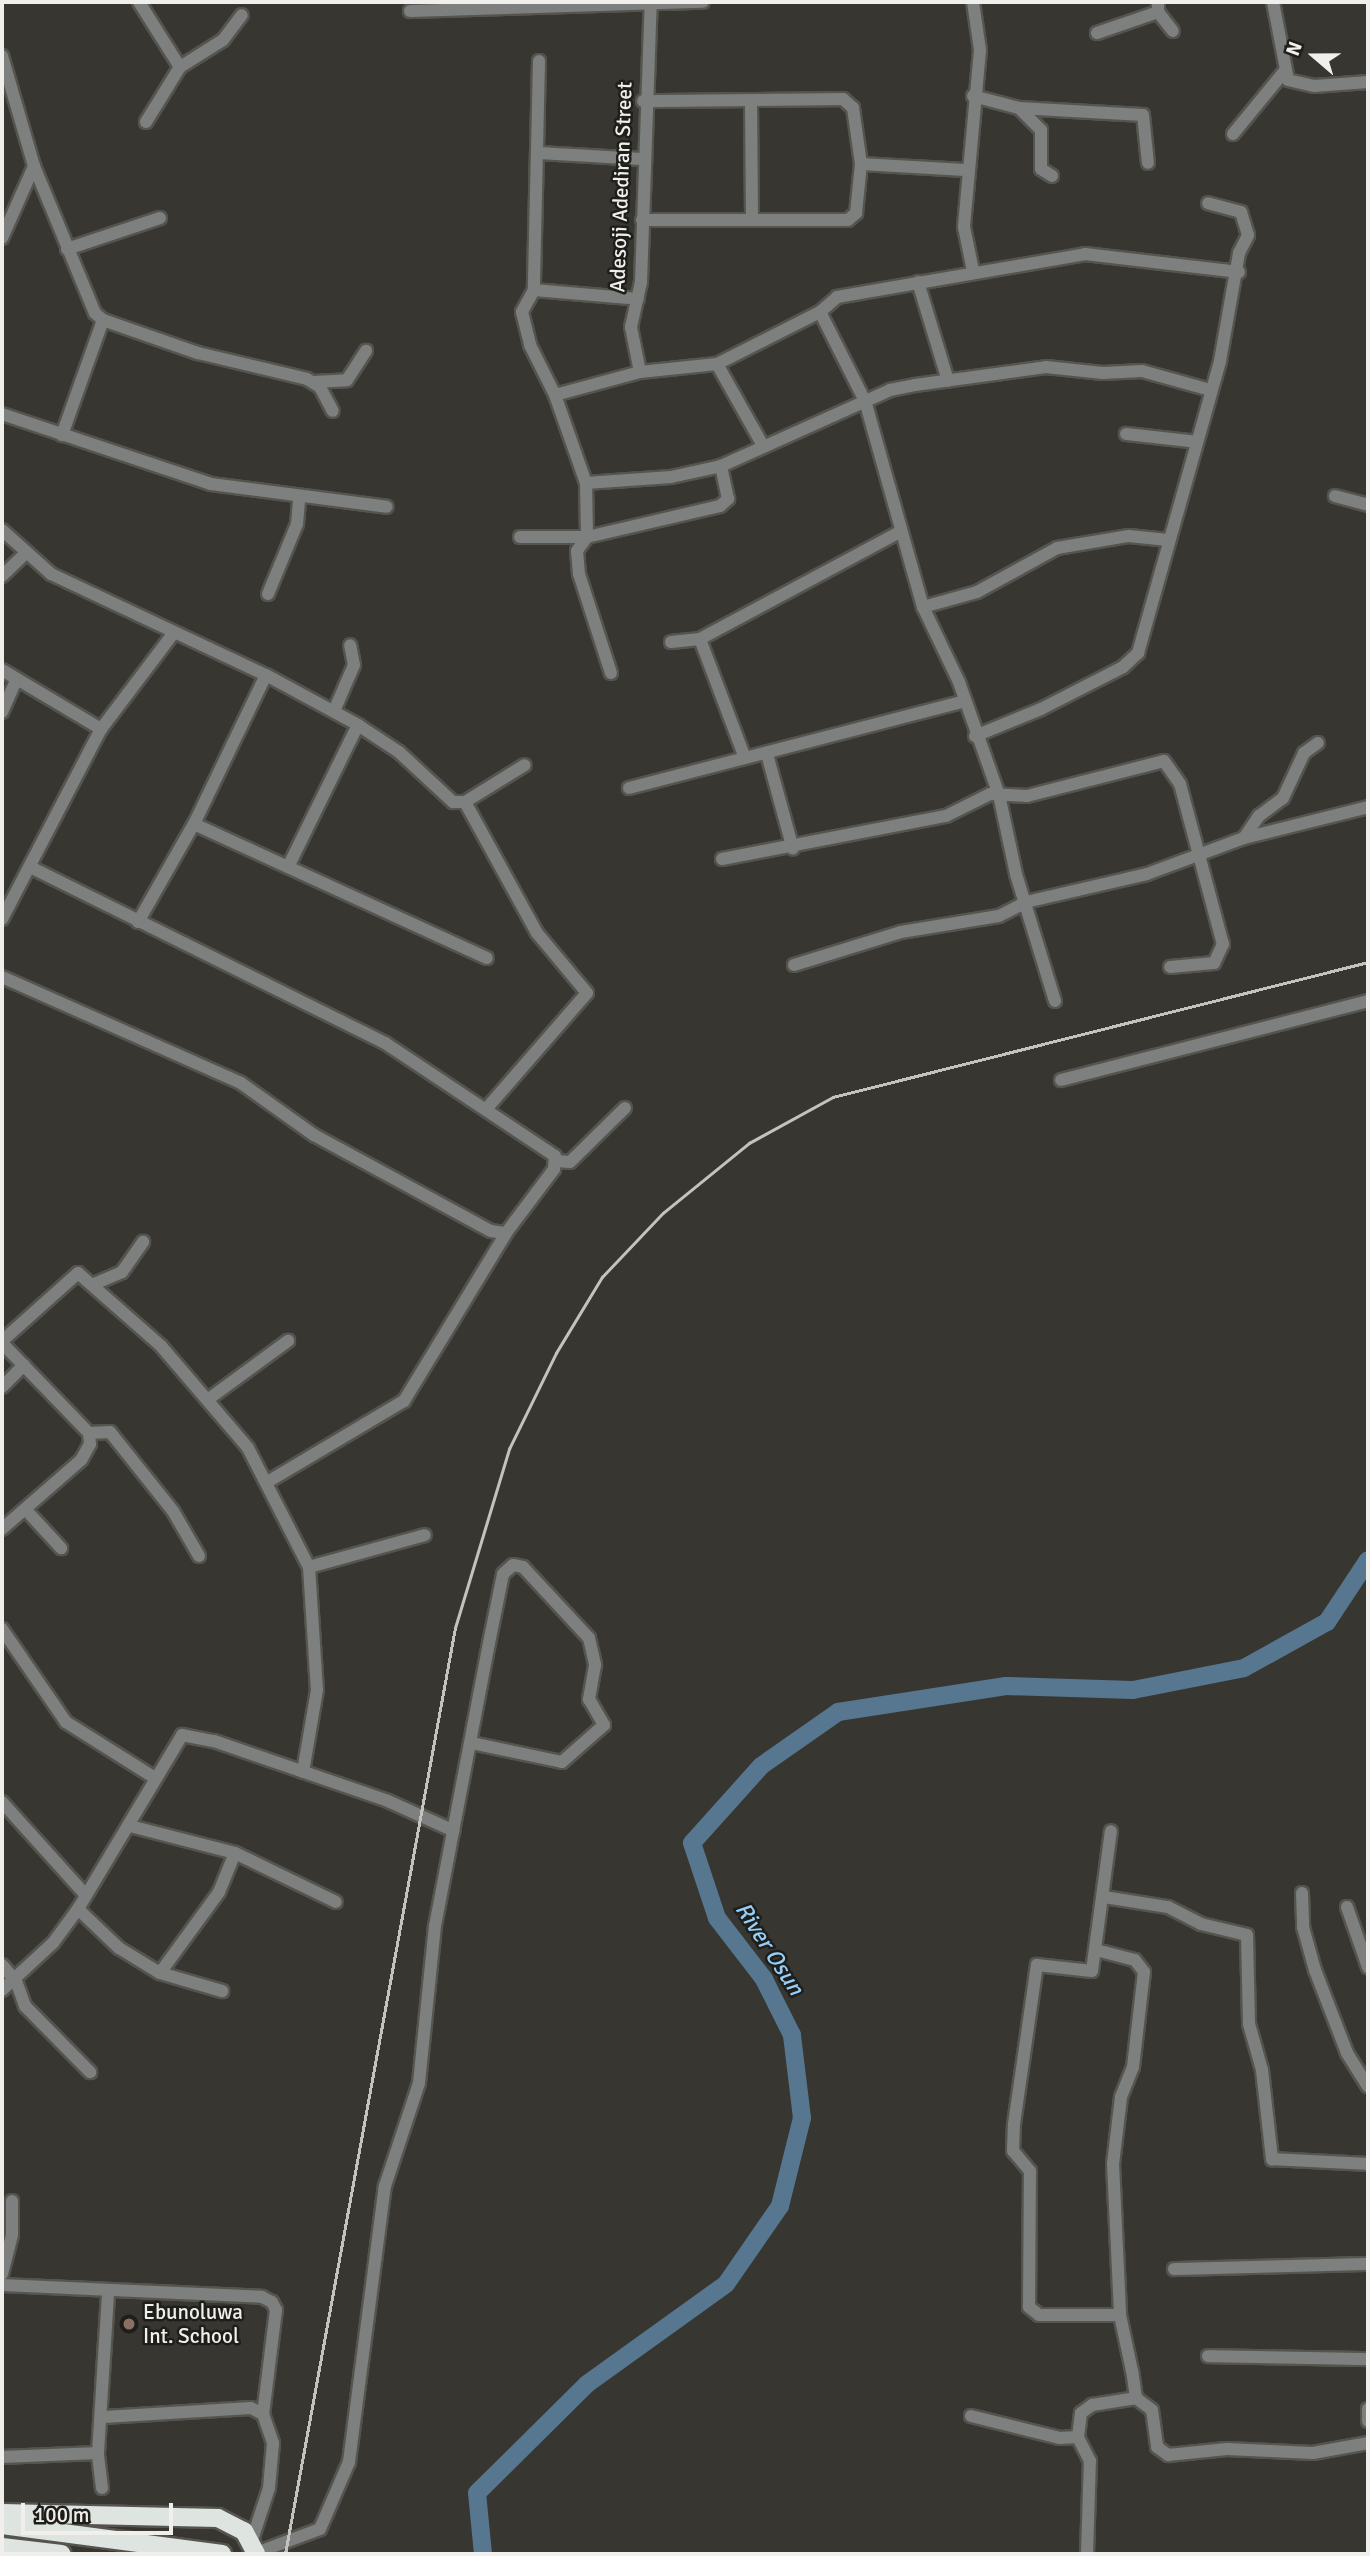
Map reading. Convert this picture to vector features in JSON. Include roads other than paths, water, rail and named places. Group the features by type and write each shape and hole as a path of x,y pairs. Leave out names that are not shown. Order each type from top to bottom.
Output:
{"highway":[{"path":"2,2513 218,2518 244,2531 254,2550"},
{"path":"2,2525 222,2554"},
{"path":"2,2547 62,2554"}],"street":[{"path":"139,2 180,67"},
{"path":"410,10 444,6 702,2"},
{"path":"972,2 980,50 965,170 964,227 973,271"},
{"path":"1273,2 1284,72 1296,84 1314,86 1368,82"},
{"name":"Adesoji Adediran Street","path":"640,372 631,327 638,299 643,101 651,3"},
{"path":"1097,33 1158,7 1172,30"},
{"path":"146,122 180,67 223,40 242,15"},
{"path":"2,56 34,166 67,250 103,320 198,353 314,382 347,380 366,351"},
{"path":"539,61 534,290 524,302 526,328 555,395 586,483 587,537 577,551 579,574 611,673"},
{"path":"1233,134 1284,72"},
{"path":"973,96 1019,108 1143,115 1148,163"},
{"path":"642,220 853,218 861,164 849,102 643,101"},
{"path":"751,102 752,219"},
{"path":"1019,108 1041,130 1041,169 1052,176"},
{"path":"538,153 642,159"},
{"path":"861,164 965,170"},
{"path":"2,238 34,166"},
{"path":"975,736 1041,709 1123,667 1138,653 1197,442 1239,272 1239,253 1248,236 1246,219 1231,207 1208,203"},
{"path":"67,250 160,218"},
{"path":"555,395 640,372 717,364 820,312 837,297 973,271 1085,254 1239,272"},
{"path":"918,282 948,381"},
{"path":"534,290 638,299"},
{"path":"820,312 865,401 923,607 959,682 962,702 999,795 1055,1001"},
{"path":"62,435 103,320"},
{"path":"717,364 762,444"},
{"path":"586,483 671,477 720,466 762,444 890,390 1046,366 1103,373 1142,370 1210,390"},
{"path":"314,382 333,411"},
{"path":"2,414 211,484 299,499 322,497 387,507"},
{"path":"1126,434 1197,442"},
{"path":"520,537 587,537 720,506 728,499 720,466"},
{"path":"1335,496 1368,505"},
{"path":"268,594 297,524 299,499"},
{"path":"2,530 25,554 51,574 172,635 267,675 358,725 399,752 453,802 465,802 525,765"},
{"path":"671,642 701,639 901,531"},
{"path":"923,607 977,593 1057,548 1129,536 1168,540"},
{"path":"2,576 25,554"},
{"path":"2,919 101,729 172,635"},
{"path":"701,639 745,758"},
{"path":"334,711 354,665 350,645"},
{"path":"2,670 101,729"},
{"path":"138,922 194,824 267,675"},
{"path":"2,712 17,679"},
{"path":"629,788 962,702"},
{"path":"288,867 358,725"},
{"path":"1244,838 1259,816 1283,798 1304,753 1318,743"},
{"path":"767,754 793,849"},
{"path":"722,859 793,849 957,813 990,794 1027,796 1164,761 1180,785 1196,853 1223,944 1221,957 1204,967 1170,967"},
{"path":"465,802 537,933 587,992 486,1109"},
{"path":"794,965 901,932 999,916 1026,902 1147,874 1196,853 1244,838 1368,807"},
{"path":"194,824 487,958"},
{"path":"30,867 385,1043 486,1109 557,1161 570,1162 625,1108"},
{"path":"2,977 241,1083 314,1135 491,1231 506,1233"},
{"path":"1061,1080 1368,1001"},
{"path":"269,1481 404,1401 506,1233 557,1161"},
{"path":"94,1284 122,1272 143,1242"},
{"path":"199,1556 173,1511 110,1432 89,1433 2,1342 72,1275 94,1284 211,1398 269,1481 309,1567 317,1690 303,1772"},
{"path":"211,1398 288,1341"},
{"path":"2,1387 24,1365"},
{"path":"2,1529 86,1454 89,1433"},
{"path":"26,1510 61,1548"},
{"path":"309,1567 425,1535"},
{"path":"254,2550 320,2529 349,2462 385,2186 419,2083 424,1998 454,1831 503,1574 513,1565 523,1567 589,1638 595,1665 589,1699 604,1725 582,1749 552,1763 471,1743"},
{"path":"2,1629 66,1721 155,1778"},
{"path":"2,1990 16,1981 78,1909 84,1893 130,1826 177,1740 189,1734 408,1808 454,1831"},
{"path":"2,1802 84,1893"},
{"path":"130,1826 235,1853 336,1902"},
{"path":"1111,1831 1092,1972 1037,1965 1013,2151 1030,2171 1028,2307 1039,2315 1120,2315"},
{"path":"160,1973 219,1892 235,1853"},
{"path":"1303,1894 1303,1927 1315,1970 1347,2053 1368,2086"},
{"path":"1104,1897 1168,1908 1201,1924 1247,1935 1249,2024 1262,2070 1272,2159 1368,2164"},
{"path":"1347,1908 1368,1967"},
{"path":"78,1909 119,1948 160,1973 222,1992"},
{"path":"1096,1950 1135,1960 1144,1972 1133,2067 1121,2097 1113,2164 1120,2315 1136,2398 1152,2410 1157,2446 1168,2455 1227,2449 1313,2453 1368,2443"},
{"path":"2,1965 16,1981 25,2006 90,2072"},
{"path":"2,2274 12,2235 12,2201"},
{"path":"1174,2269 1368,2264"},
{"path":"2,2285 108,2293 262,2297 272,2302 276,2310 263,2414 273,2442 270,2477 254,2550"},
{"path":"102,2488 98,2453 104,2417 108,2293"},
{"path":"1208,2356 1368,2359"},
{"path":"1087,2554 1090,2461 1078,2437 1081,2413 1092,2405 1136,2398"},
{"path":"104,2417 251,2408 263,2414"},
{"path":"1368,2409 1368,2421"},
{"path":"971,2416 1060,2438 1078,2437"},
{"path":"2,2457 98,2453"}],"waterway":[{"name":"River Osun","path":"483,2554 477,2493 587,2384 726,2284 780,2206 802,2118 792,2035 764,1979 717,1918 692,1843 761,1766 838,1712 1006,1686 1133,1690 1244,1668 1327,1622 1368,1560"}],"railway":[{"path":"285,2554 455,1628 509,1449 556,1353 602,1277 663,1213 749,1143 833,1097 1368,962"}],"place":[{"name":"Ebunoluwa Int. School","path":"129,2324"}]}
